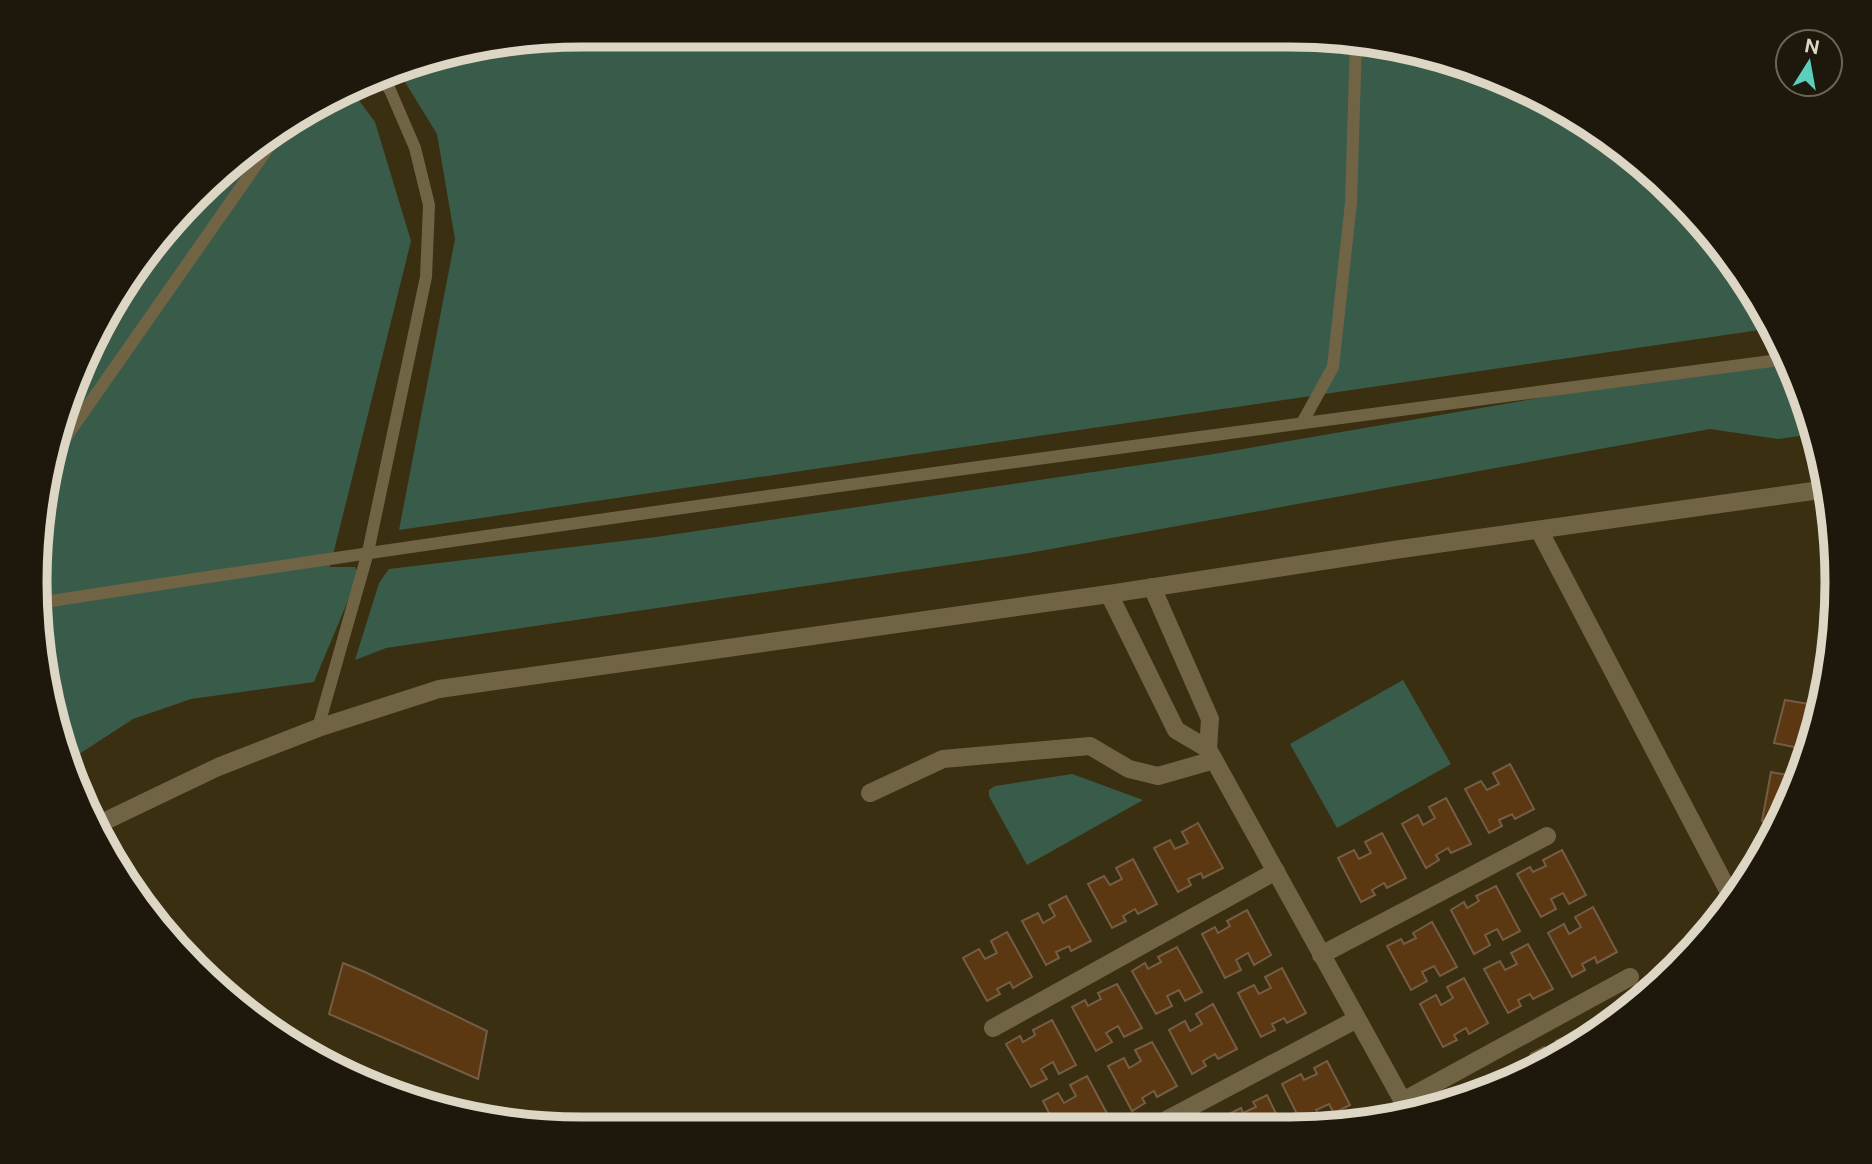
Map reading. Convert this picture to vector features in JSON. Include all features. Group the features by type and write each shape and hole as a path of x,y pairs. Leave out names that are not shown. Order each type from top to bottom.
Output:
{"street":[{"path":"104,822 218,767 318,729 439,689 1816,491"},
{"path":"1539,530 1727,889"},
{"path":"1152,587 1210,719 1211,755"},
{"path":"1109,594 1176,730 1211,755 1404,1104"},
{"path":"870,793 943,759 1090,746 1129,769 1158,776 1211,755"},
{"path":"1321,955 1547,836"},
{"path":"993,1028 1276,872"},
{"path":"1418,1101 1630,977"},
{"path":"1172,1117 1357,1019"}],"lane":[{"path":"1302,423 1333,367 1351,203 1356,52"},
{"path":"318,729 368,552 426,277 429,205 415,148 386,85"},
{"path":"68,434 267,150"},
{"path":"48,602 368,552 1777,360"}],"green space":[{"path":"1290,47 1360,52 1428,65 1495,88 1527,102 1587,137 1643,180 1692,229 1735,285 1761,330 399,530 455,239 437,134 403,79 444,65 547,48"},
{"path":"356,97 375,122 411,241 330,567 355,567 359,574 314,682 191,699 133,719 77,756 58,686 48,617 48,547 58,478 76,410 102,345 119,315 137,285 180,229 229,180 256,158 285,137"},
{"path":"1777,360 1804,435 1778,439 1710,429 1029,553 386,648 355,660 379,583 389,569 656,537 1214,454 1689,372"},
{"path":"1403,680 1451,764 1337,828 1290,744"},
{"path":"1072,774 1143,800 1027,865 989,796 989,790 995,786"}],"building":[{"path":"1785,700 1810,704 1798,748 1774,743"},
{"path":"1510,764 1534,809 1515,819 1512,814 1499,820 1502,826 1489,833 1465,789 1481,781 1487,790 1499,784 1493,773"},
{"path":"1771,772 1788,775 1768,822 1762,821"},
{"path":"1446,798 1471,844 1451,853 1448,848 1436,855 1439,860 1426,868 1402,824 1418,815 1423,825 1435,818 1429,807"},
{"path":"1198,823 1223,868 1203,878 1201,873 1188,879 1191,885 1178,892 1154,848 1170,840 1175,849 1188,843 1182,832"},
{"path":"1382,833 1406,878 1387,888 1384,883 1372,890 1375,895 1361,902 1338,858 1354,850 1359,859 1371,853 1365,842"},
{"path":"1562,850 1586,895 1569,904 1563,893 1551,899 1556,909 1541,917 1517,874 1530,867 1533,872 1546,866 1543,860"},
{"path":"1133,859 1157,904 1138,914 1135,909 1123,916 1126,921 1112,928 1088,884 1104,876 1110,885 1122,879 1116,868"},
{"path":"1496,886 1520,931 1503,940 1497,929 1485,935 1490,945 1474,954 1451,910 1464,902 1467,908 1479,901 1476,896"},
{"path":"1066,896 1091,941 1071,951 1069,946 1056,952 1059,958 1046,965 1022,921 1038,913 1043,923 1055,916 1049,905"},
{"path":"1593,907 1617,952 1597,963 1595,957 1582,964 1585,970 1572,977 1548,933 1564,924 1569,934 1581,927 1575,917"},
{"path":"1247,910 1271,955 1254,965 1248,953 1236,960 1241,970 1225,978 1202,934 1215,927 1218,933 1230,926 1227,921"},
{"path":"1432,922 1457,967 1440,976 1434,966 1422,972 1427,981 1411,990 1387,946 1401,939 1404,944 1416,938 1413,933"},
{"path":"1007,932 1032,977 1013,988 1010,982 997,989 1000,994 987,1001 963,958 979,949 985,959 997,953 991,941"},
{"path":"1528,944 1553,989 1533,999 1530,994 1518,1000 1521,1006 1508,1013 1484,969 1500,961 1505,970 1517,964 1511,953"},
{"path":"1177,947 1202,992 1185,1001 1179,990 1167,996 1172,1006 1156,1014 1132,971 1145,963 1148,969 1161,962 1158,957"},
{"path":"343,963 487,1031 478,1079 329,1014"},
{"path":"1282,968 1306,1013 1287,1023 1284,1018 1272,1024 1275,1030 1261,1037 1238,993 1254,985 1259,994 1271,988 1265,977"},
{"path":"1464,978 1488,1023 1469,1034 1466,1028 1454,1035 1457,1040 1443,1047 1420,1004 1436,995 1441,1005 1453,998 1447,987"},
{"path":"1117,984 1142,1028 1124,1037 1118,1026 1106,1033 1112,1042 1096,1051 1072,1007 1085,1000 1088,1006 1101,999 1098,993"},
{"path":"1213,1004 1237,1049 1218,1059 1215,1054 1203,1061 1206,1066 1192,1074 1169,1030 1185,1021 1190,1031 1202,1024 1196,1014"},
{"path":"1052,1020 1076,1065 1059,1074 1053,1062 1041,1069 1047,1079 1031,1087 1006,1044 1020,1036 1023,1042 1035,1035 1033,1030"},
{"path":"1576,1031 1577,1033 1558,1044 1556,1041"},
{"path":"1152,1042 1177,1086 1157,1097 1154,1091 1142,1098 1145,1103 1132,1111 1108,1066 1124,1058 1129,1068 1141,1061 1135,1050"},
{"path":"1544,1047 1546,1051 1533,1058 1531,1054"},
{"path":"1327,1061 1350,1105 1334,1113 1329,1104 1316,1110 1319,1116 1298,1117 1282,1084 1301,1074 1304,1080 1317,1074 1314,1068"},
{"path":"1087,1076 1109,1117 1051,1117 1043,1101 1058,1093 1064,1103 1076,1096 1070,1085"},
{"path":"1267,1095 1278,1117 1223,1117 1241,1108 1243,1113 1256,1107 1253,1102"}]}
